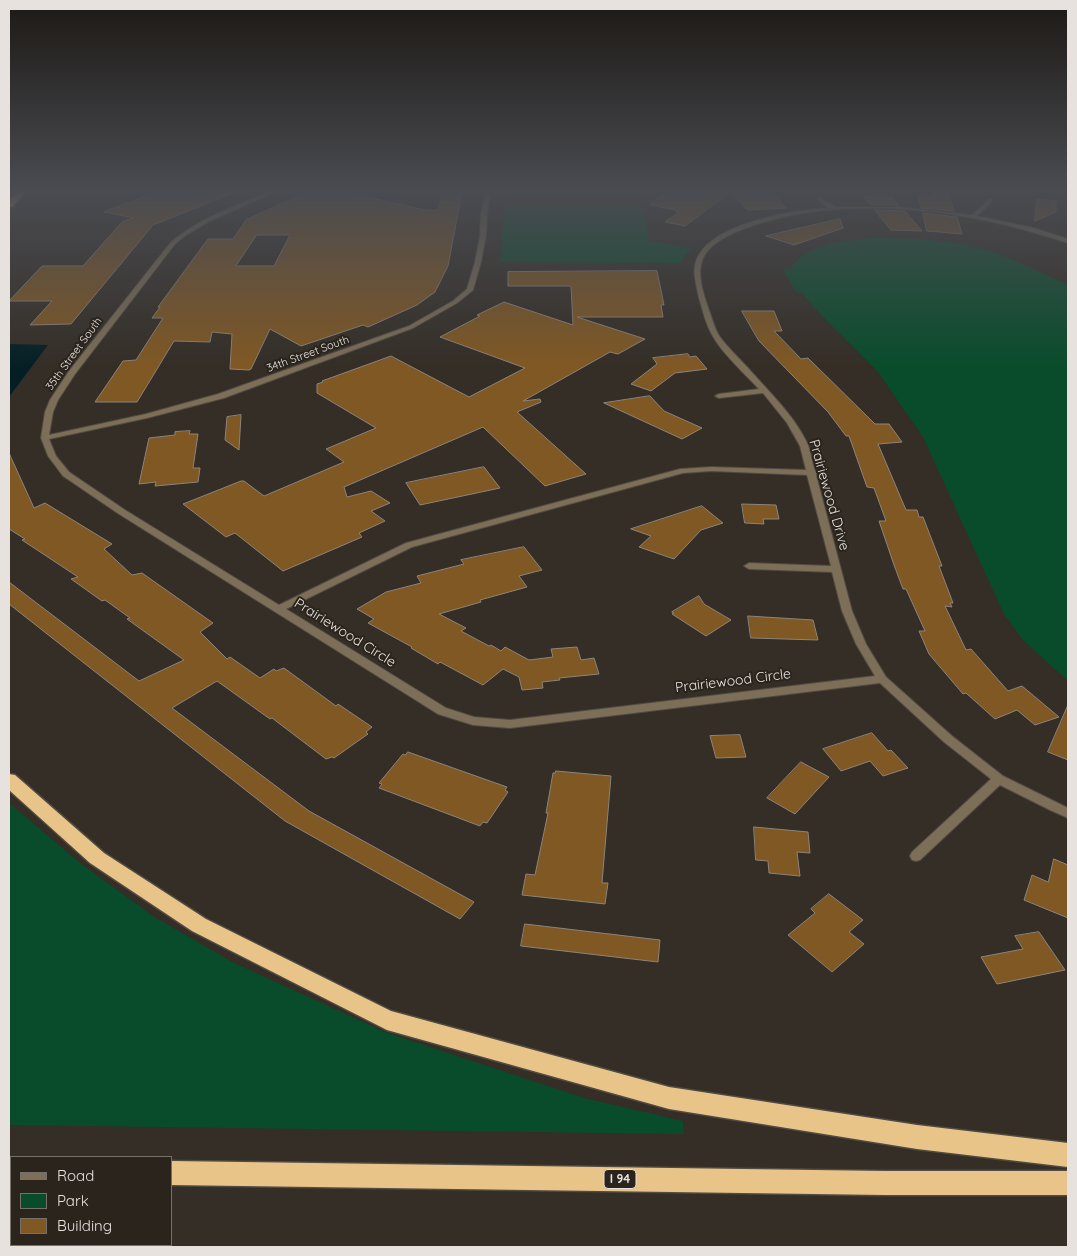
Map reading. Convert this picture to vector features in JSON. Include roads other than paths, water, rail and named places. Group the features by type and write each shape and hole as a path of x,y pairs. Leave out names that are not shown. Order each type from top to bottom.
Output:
{"highway":[{"path":"9,780 97,858 199,925 387,1020 670,1098 917,1137 1068,1154"},
{"name":"I 94","path":"172,1173 886,1183 1068,1183"}],"street":[{"name":"35th Street South","path":"45,438 49,412 59,391 167,251"},
{"name":"34th Street South","path":"45,438 147,416 221,396 411,327 455,302 470,290 480,251"},
{"name":"Prairiewood Drive","path":"705,251 698,266 701,292 711,328 717,338 791,423 804,446 813,473 847,612 861,644 882,679 948,739 999,779 1068,813"},
{"path":"719,396 763,391"},
{"path":"45,438 52,456 66,474 122,512 278,608"},
{"name":"Prairiewood Circle","path":"278,608 409,545 683,471 711,469 813,473"},
{"path":"749,566 837,569"},
{"name":"Prairiewood Circle","path":"278,608 442,712 473,721 510,724 882,679"},
{"path":"916,856 999,779"}],"water":[{"path":"9,344 48,345 9,397"}]}
